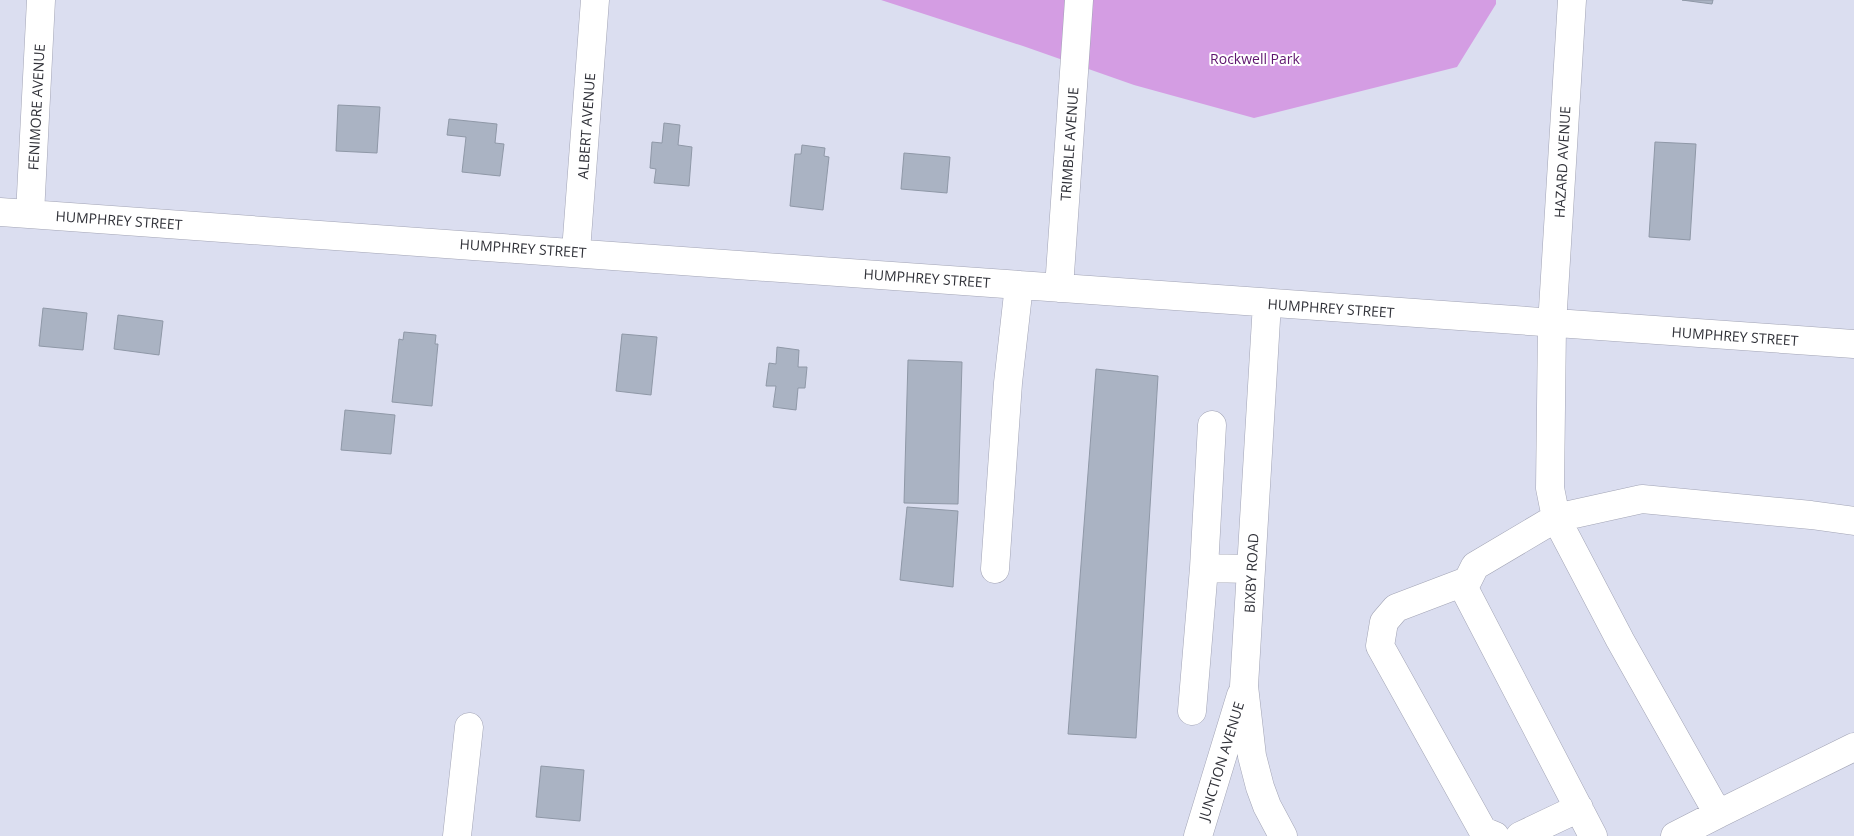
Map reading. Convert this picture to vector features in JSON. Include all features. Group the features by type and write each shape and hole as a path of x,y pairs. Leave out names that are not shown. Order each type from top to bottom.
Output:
{"street":[{"name":"FENIMORE AVENUE","path":"30,214 41,0"},
{"name":"ALBERT AVENUE","path":"576,251 595,0"},
{"name":"TRIMBLE AVENUE","path":"1059,288 1079,0"},
{"name":"HAZARD AVENUE","path":"1572,0 1552,325 1550,488 1556,518 1620,640 1718,814"},
{"name":"HUMPHREY STREET","path":"0,212 576,251 1552,325 1854,344"},
{"path":"994,570 1008,383 1019,285"},
{"name":"BIXBY ROAD","path":"1267,303 1244,686 1252,756 1260,787 1267,806 1283,836"},
{"path":"1192,711 1204,568 1212,425"},
{"path":"1593,836 1464,588 1475,566 1556,518 1642,499 1811,515 1854,521"},
{"path":"1204,568 1251,569"},
{"path":"1467,581 1396,608 1384,622 1380,646 1483,831 1495,836"},
{"name":"JUNCTION AVENUE","path":"1198,836 1244,686"},
{"path":"457,836 469,727"},
{"path":"1675,836 1854,746"},
{"path":"1520,836 1579,808"}],"green space":[{"name":"Rockwell Park","path":"881,0 1496,0 1496,4 1457,67 1254,118 1134,85 1023,46"}],"building":[{"path":"1682,0 1713,0 1712,4"},
{"path":"338,105 380,107 377,153 336,151"},
{"path":"449,119 497,124 495,143 504,144 500,176 462,172 466,137 447,135"},
{"path":"664,123 680,125 678,145 692,147 689,186 654,183 656,169 650,168 652,142 662,143"},
{"path":"1655,142 1696,144 1690,240 1649,237"},
{"path":"802,145 825,148 824,156 829,157 823,210 790,206 795,154 801,154"},
{"path":"904,153 950,157 947,193 901,189"},
{"path":"43,308 87,313 83,350 39,346"},
{"path":"118,315 163,321 159,355 114,349"},
{"path":"404,332 436,335 435,344 438,344 432,406 392,402 399,339 403,340"},
{"path":"622,334 657,337 651,395 616,391"},
{"path":"777,347 799,350 798,367 807,367 805,388 798,388 796,410 773,407 776,386 766,386 769,363 776,364"},
{"path":"908,360 962,362 958,504 904,503"},
{"path":"1096,369 1158,376 1136,738 1068,734"},
{"path":"345,410 395,415 391,454 341,450"},
{"path":"907,507 958,511 953,587 900,580"},
{"path":"541,766 584,770 580,821 536,817"}]}
